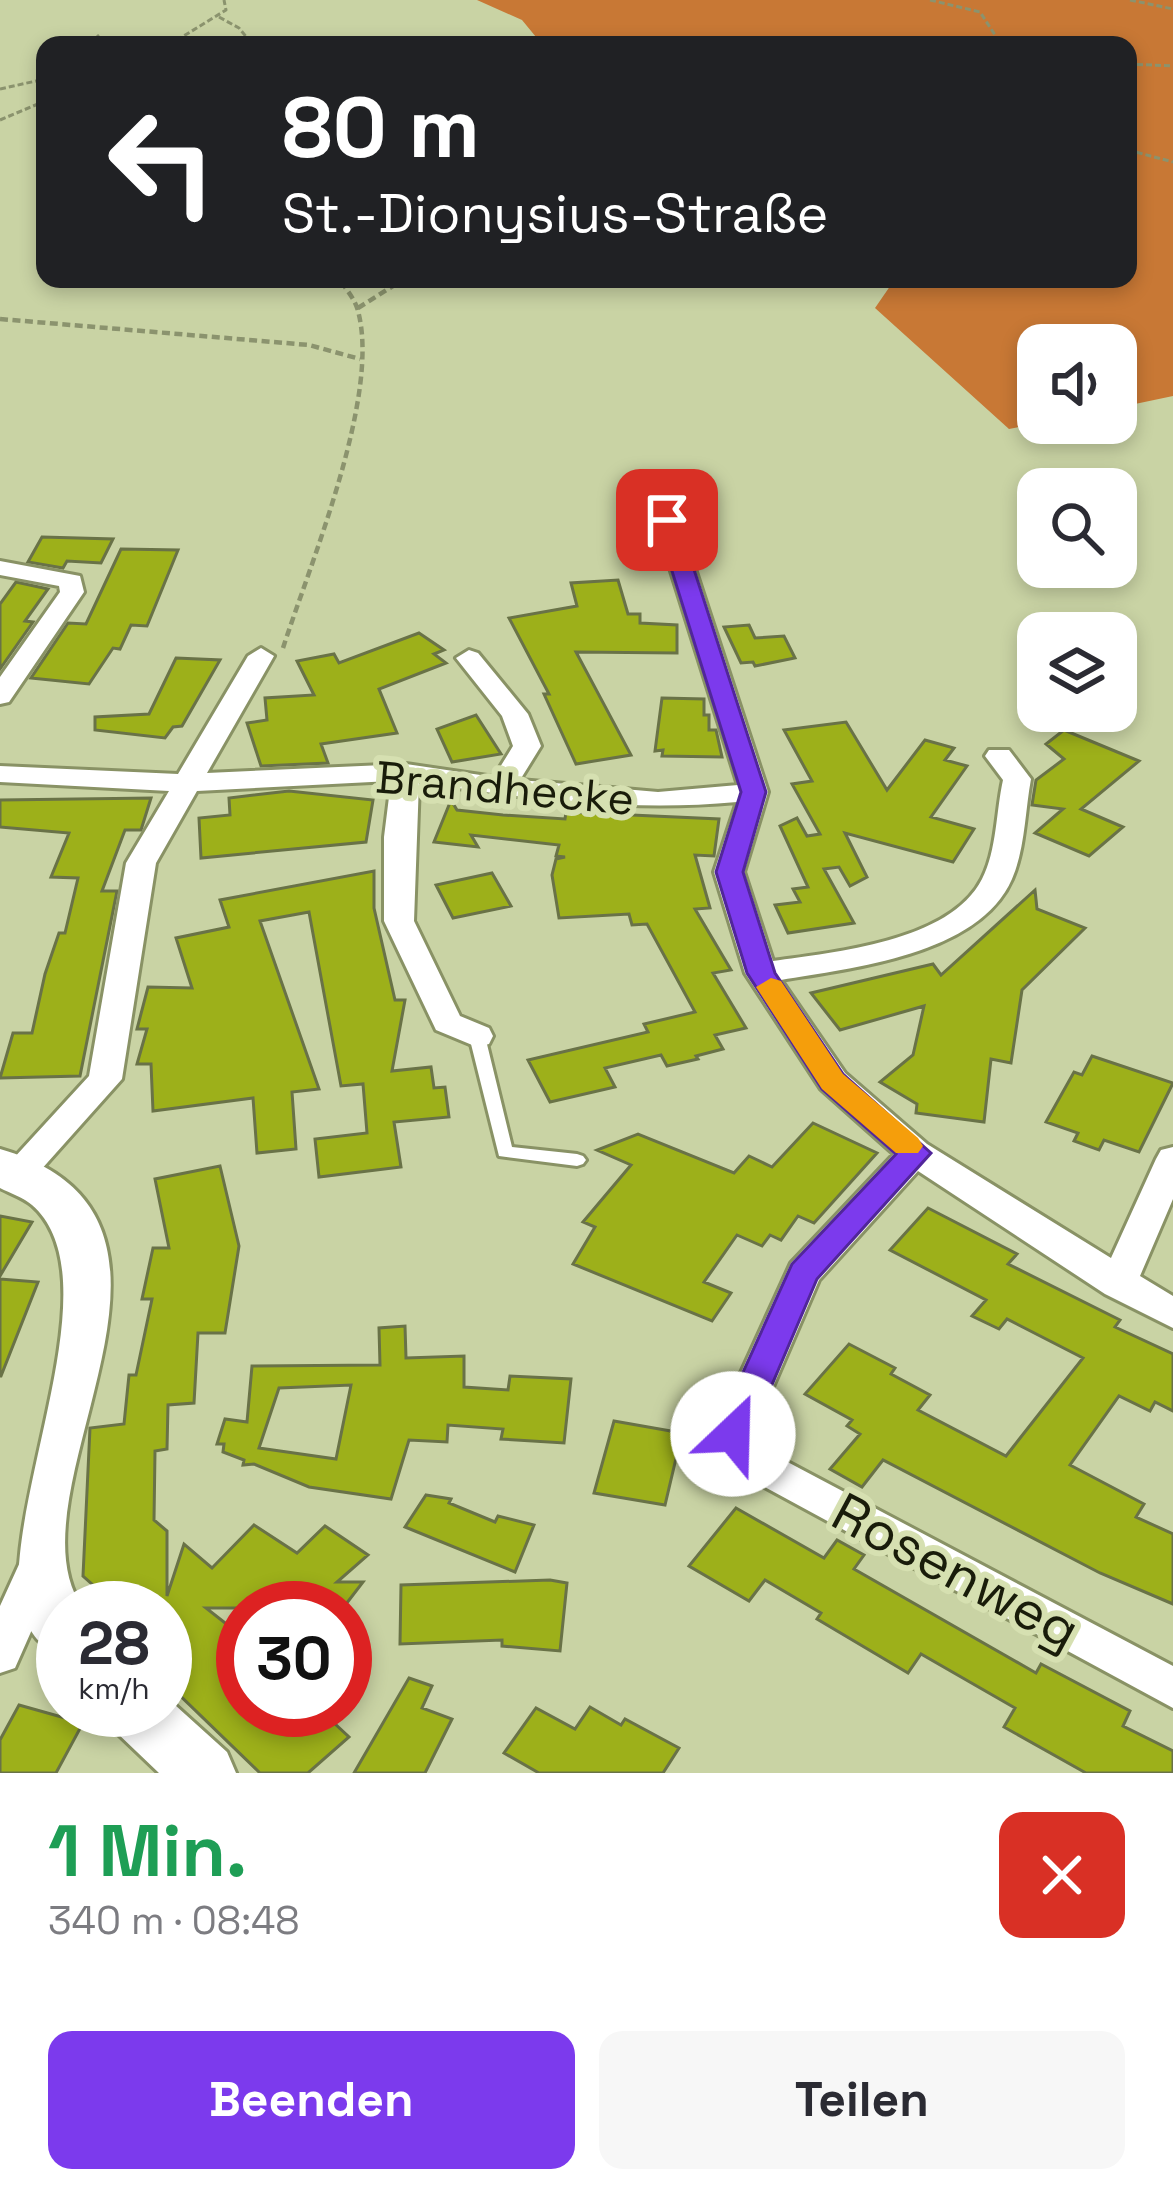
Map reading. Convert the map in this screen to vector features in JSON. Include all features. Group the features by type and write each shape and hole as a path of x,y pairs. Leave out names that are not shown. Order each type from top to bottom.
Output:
{"main road":[{"path":"10,1169 50,1190 73,1216 84,1259 86,1305 39,1508 39,1581"},
{"path":"165,1737 204,1773"}],"street":[{"path":"667,520 754,792 729,872 761,973 832,1082 915,1153 1118,1284 1173,1314"},
{"path":"0,568 56,575 71,581 72,592 0,696"},
{"path":"10,1169 105,1079 141,863 261,656"},
{"path":"469,658 515,714 527,746 502,787"},
{"path":"761,973 917,940 965,913 994,885 1017,779 999,756"},
{"path":"406,772 399,837 399,921 447,1023 477,1036"},
{"name":"Brandhecke","path":"0,774 185,783 406,772 502,787 658,800 754,792"},
{"name":"Rosenweg","path":"915,1153 803,1273 733,1434 749,1460 1173,1688"},
{"path":"1118,1284 1173,1159"},
{"path":"0,1654 36,1574"}],"lane":[{"path":"477,1036 505,1152 577,1160"}],"path":[{"path":"185,36 219,17 226,10 224,0"},
{"path":"930,0 980,12 997,36"},
{"path":"1130,0 1173,9"},
{"path":"219,17 246,36"},
{"path":"1137,64 1173,66"},
{"path":"0,88 36,81"},
{"path":"0,119 36,105"},
{"path":"1137,153 1173,162"},
{"path":"261,656 282,650 351,431 361,359 358,308 345,288"},
{"path":"358,308 390,288"},
{"path":"0,319 240,338 348,352 361,359"}],"shaded area":[{"path":"477,0 1173,0 1173,396 1137,404 1137,324 1017,324 1017,427 1009,429 875,308 889,288 1137,288 1137,36 535,36 522,20"}],"building":[{"path":"42,537 113,539 101,563 67,561 63,568 28,562"},
{"path":"121,549 178,550 147,626 131,625 120,649 113,648 89,684 31,678 68,623 86,624"},
{"path":"618,580 628,614 640,614 640,623 677,625 677,653 576,652 631,755 576,764 544,694 549,694 509,618 577,606 571,583"},
{"path":"16,582 48,589 25,621 33,622 0,669 0,604"},
{"path":"749,625 755,638 784,636 795,658 755,666 741,663 724,627"},
{"path":"419,633 444,650 434,654 446,663 379,689 397,733 321,744 328,763 261,766 247,723 267,720 265,698 314,695 297,661 334,654 339,663"},
{"path":"176,658 220,660 182,726 173,727 165,738 95,730 95,717 149,714"},
{"path":"662,698 704,699 704,715 709,715 709,730 716,730 722,757 662,756 663,750 655,751"},
{"path":"476,715 501,754 452,762 437,729"},
{"path":"846,722 887,790 925,740 954,748 945,760 967,766 931,817 974,829 953,862 845,833 867,877 850,886 839,867 824,869 854,923 788,933 775,905 800,902 793,889 808,887 780,826 797,818 807,836 820,834 792,784 812,781 784,730"},
{"path":"1069,732 1139,761 1081,809 1123,827 1089,856 1035,833 1063,809 1032,805 1036,780 1064,759 1046,744"},
{"path":"289,791 373,800 366,842 201,858 199,818 230,815 229,798"},
{"path":"151,798 141,830 125,830 102,891 117,891 80,1076 0,1078 13,1033 32,1033 45,974 59,933 65,933 78,878 51,877 69,833 0,827 0,800"},
{"path":"451,800 457,810 503,815 565,819 566,812 719,819 714,856 695,855 710,908 695,909 731,970 713,973 746,1028 715,1035 723,1049 696,1056 698,1059 667,1066 661,1055 605,1068 615,1087 550,1102 528,1060 648,1032 644,1024 695,1012 647,924 632,925 629,914 559,918 552,875 556,859 565,857 556,856 559,845 471,835 478,847 434,842"},
{"path":"374,871 374,908 395,1000 405,1000 392,1071 431,1067 434,1088 445,1087 449,1117 394,1122 401,1167 319,1177 315,1139 367,1133 363,1084 341,1086 309,912 260,921 319,1089 292,1092 296,1149 257,1153 253,1098 153,1111 151,1064 137,1064 147,1029 137,1029 148,987 192,988 176,938 229,927 220,900"},
{"path":"492,873 511,906 453,918 436,885"},
{"path":"1035,890 1037,909 1085,928 1022,990 1011,1063 991,1059 984,1122 916,1113 917,1104 880,1082 913,1055 924,1006 840,1030 811,993 933,964 941,975"},
{"path":"1092,1056 1173,1083 1139,1152 1104,1140 1099,1150 1074,1141 1078,1133 1046,1122 1074,1072 1082,1075"},
{"path":"813,1123 877,1153 814,1223 798,1216 781,1240 770,1235 762,1246 737,1235 704,1282 731,1293 712,1321 573,1264 595,1227 583,1222 631,1165 597,1150 638,1134 734,1173 749,1156 772,1167"},
{"path":"220,1166 239,1246 225,1333 198,1333 194,1403 168,1405 167,1449 155,1451 154,1520 167,1531 167,1581 89,1581 83,1576 90,1428 124,1424 129,1375 136,1375 152,1299 142,1299 153,1248 169,1248 155,1179"},
{"path":"928,1208 1017,1254 1008,1264 1120,1320 1115,1327 1173,1354 1173,1411 1155,1402 1150,1411 1119,1396 1070,1465 1144,1504 1136,1517 1173,1534 1173,1604 1100,1573 883,1460 862,1487 830,1469 860,1434 847,1426 852,1420 805,1394 849,1344 895,1368 891,1374 930,1395 918,1410 1006,1456 1083,1358 1007,1319 999,1329 972,1316 986,1300 890,1250"},
{"path":"0,1216 32,1222 0,1276"},
{"path":"0,1279 38,1282 1,1376 0,1376"},
{"path":"405,1326 406,1358 464,1356 464,1387 508,1390 510,1376 571,1379 564,1443 501,1439 503,1429 448,1425 447,1442 409,1440 391,1499 309,1487 254,1464 243,1465 244,1460 223,1452 224,1444 217,1444 225,1419 247,1422 252,1366 380,1365 379,1328","holes":["351,1385 336,1459 259,1448 279,1388"]},
{"path":"614,1421 682,1433 665,1505 594,1493"},
{"path":"426,1495 451,1499 449,1503 495,1522 498,1516 534,1525 515,1572 405,1527"},
{"path":"736,1508 824,1558 837,1540 864,1555 854,1569 1036,1673 1041,1664 1130,1711 1123,1726 1173,1751 1173,1773 1086,1773 1004,1727 1015,1708 921,1654 908,1673 817,1619 821,1613 765,1580 749,1601 689,1566"},
{"path":"254,1525 297,1553 325,1526 368,1555 338,1581 216,1581 216,1608 206,1608 216,1616 216,1730 192,1707 192,1581 172,1581 184,1544 212,1568"},
{"path":"567,1583 560,1651 502,1646 502,1640 400,1644 401,1585"},
{"path":"409,1678 432,1686 422,1708 452,1719 425,1773 354,1773"},
{"path":"19,1705 36,1710 36,1737 75,1737 56,1773 0,1773 0,1740"},
{"path":"590,1707 621,1725 625,1719 679,1748 663,1773 539,1773 504,1753 536,1708 575,1729"},
{"path":"223,1737 349,1737 308,1773 260,1773"}],"slow traffic":[{"path":"771,987 832,1082 907,1146"}],"route":[{"path":"667,520 754,792 729,872 761,973 832,1082 915,1153 803,1273 733,1434"}]}
